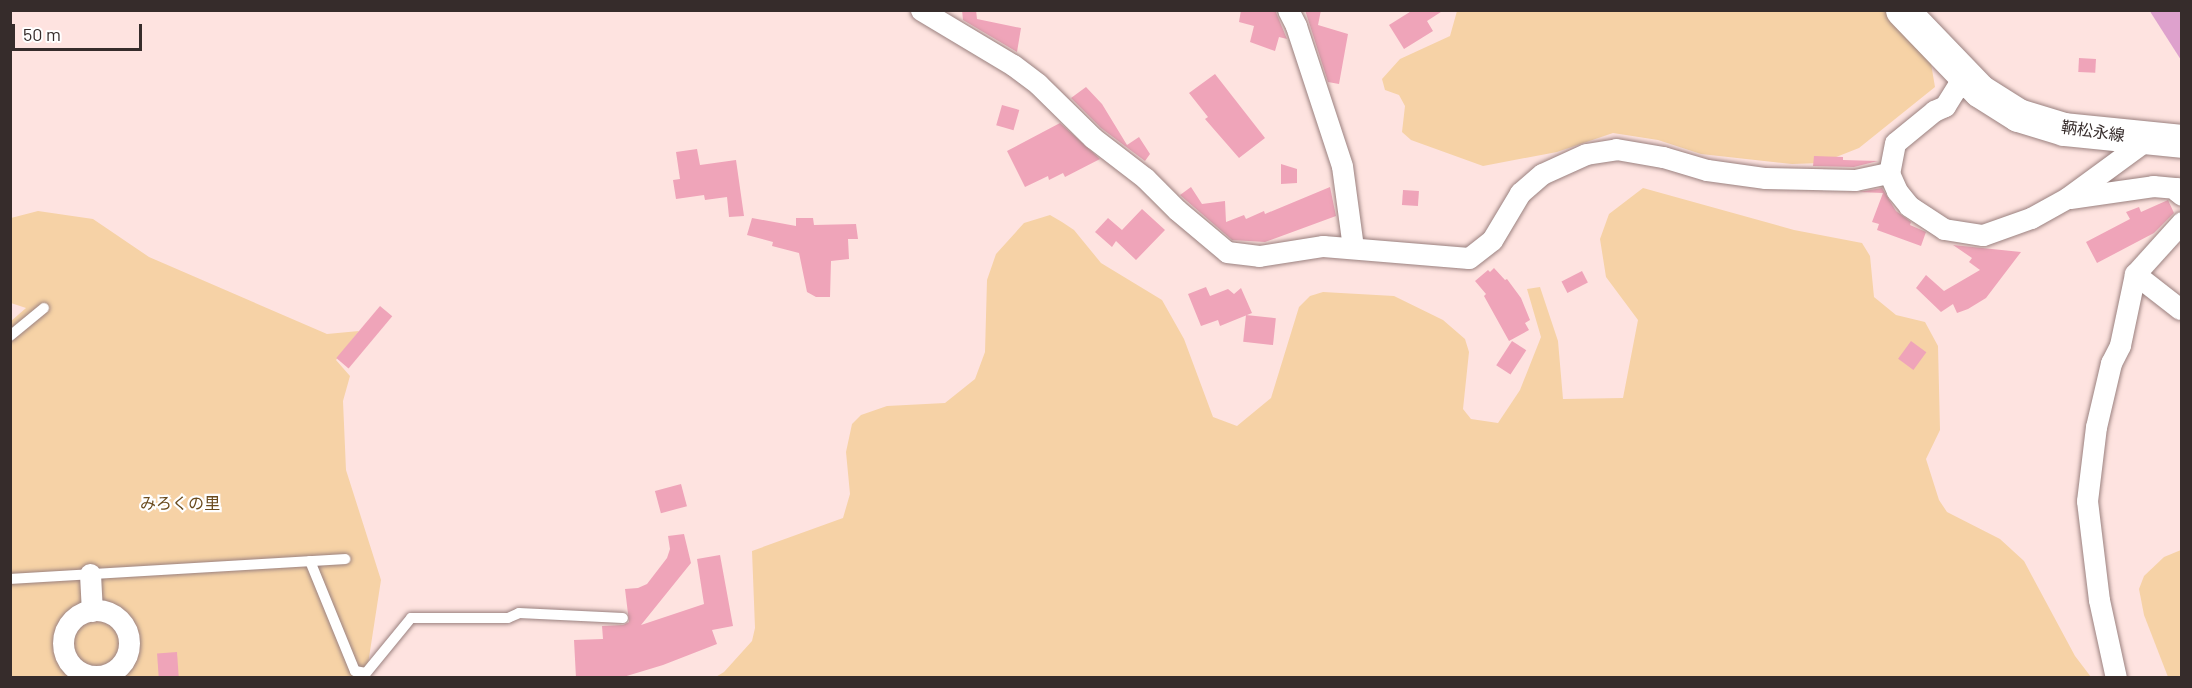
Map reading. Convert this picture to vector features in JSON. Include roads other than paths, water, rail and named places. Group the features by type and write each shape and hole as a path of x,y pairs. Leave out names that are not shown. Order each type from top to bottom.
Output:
{"main road":[{"name":"鞆松永線","path":"1902,10 1980,91 2018,114 2064,129 2181,141"}],"street":[{"path":"921,10 1013,65 1038,84 1093,138 1145,178 1177,210 1227,252 1259,256 1323,246 1469,258 1492,240 1520,193 1542,174 1586,154 1616,149 1663,157 1707,170 1765,178 1855,180 1889,173"},
{"path":"1288,10 1296,26 1342,166 1353,247"},
{"path":"1980,91 1958,85 1945,106 1934,111 1895,143 1889,173 1897,191 1909,206 1944,229 1983,235 2031,218 2067,198 2149,138"},
{"path":"2067,198 2153,186 2177,188 2176,191 2181,195"},
{"path":"2116,678 2099,600 2087,501 2096,427 2111,363 2120,345 2135,274 2181,222"},
{"path":"2135,274 2180,309"},
{"path":"90,574 92,611"},
{"path":"92,611 108,613 118,618 128,636 129,646 120,665 112,672 97,676 81,672 72,665 63,645 69,624 77,616 92,611"}],"lane":[{"path":"10,336 44,308"},
{"path":"10,579 345,559"},
{"path":"310,561 355,671 366,673 411,618 508,618 519,613 623,618"}],"park label":[{"name":"みろくの里","path":"180,503"}]}
